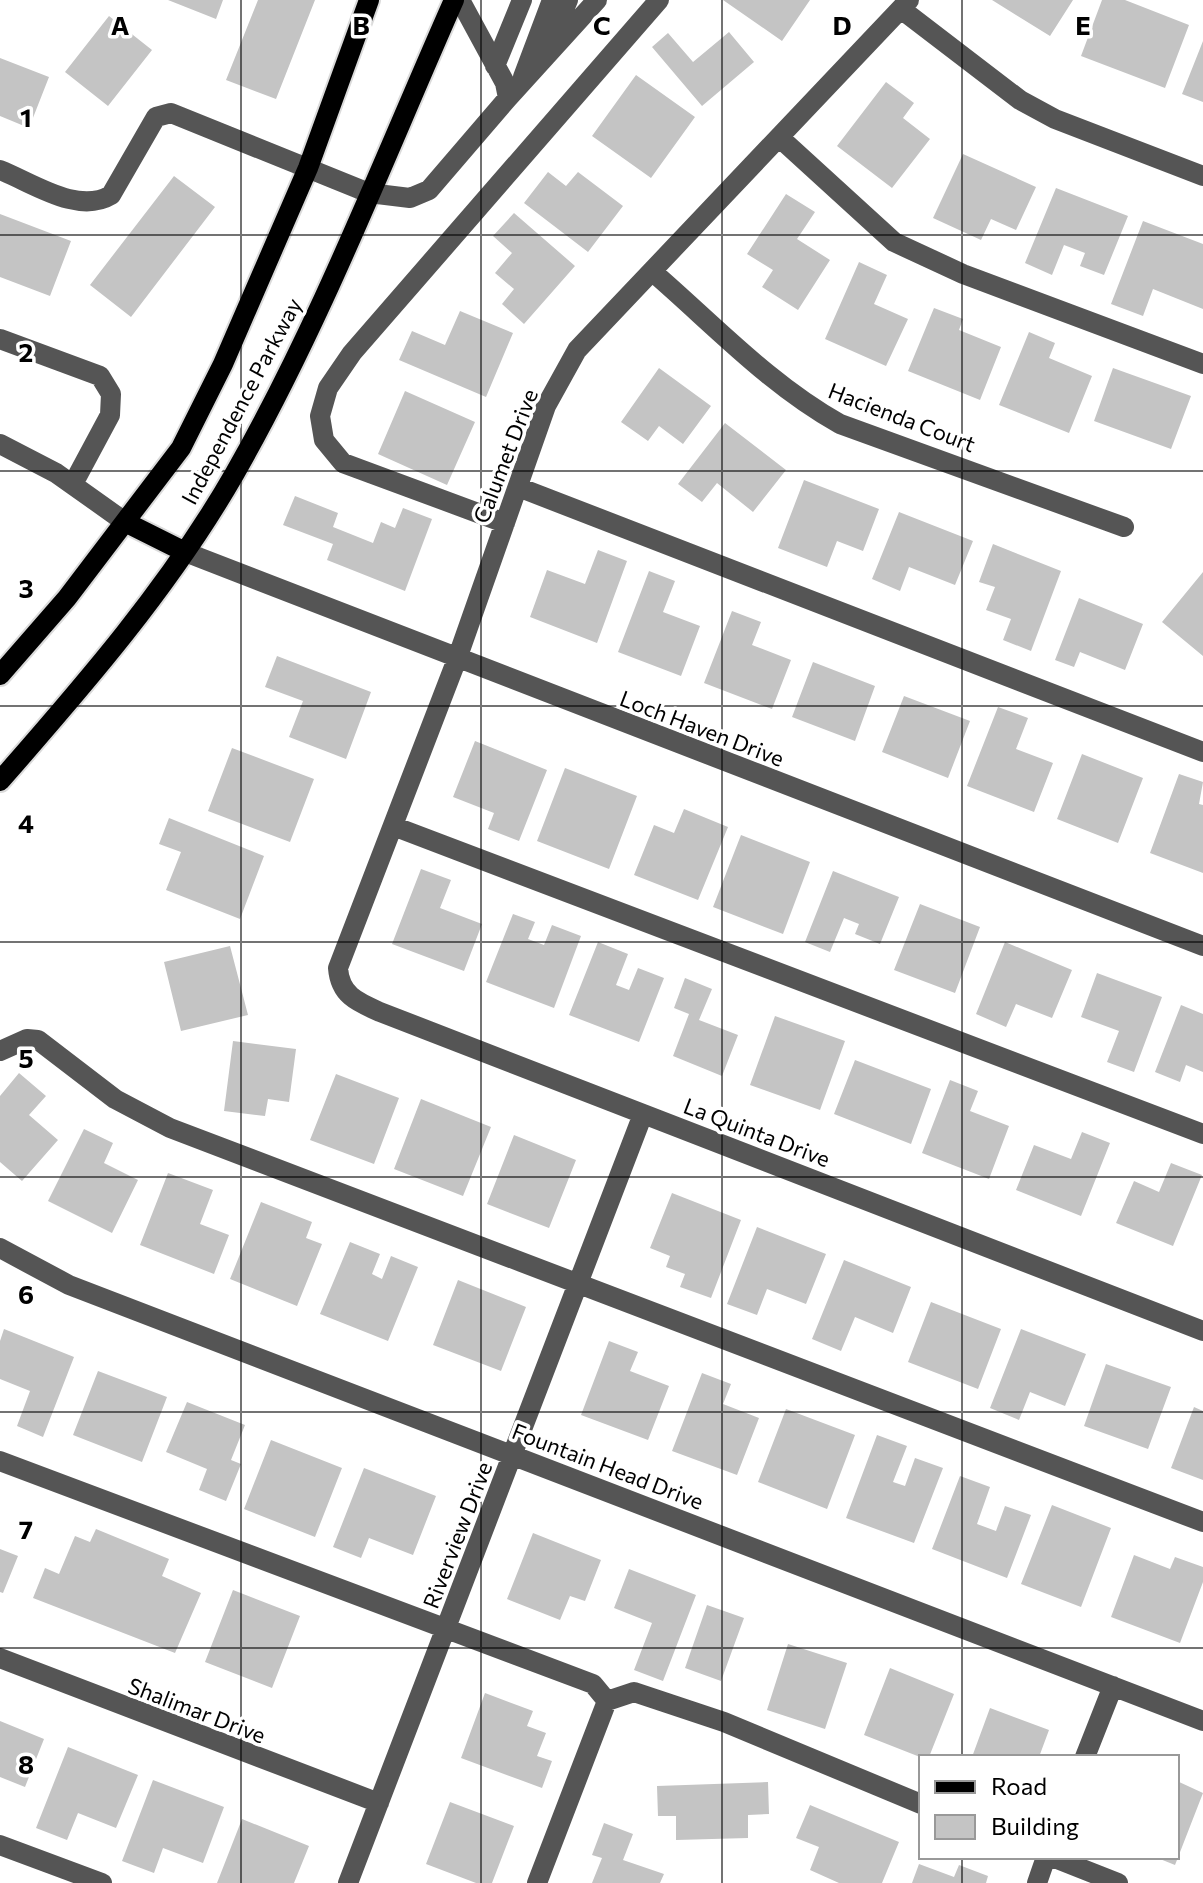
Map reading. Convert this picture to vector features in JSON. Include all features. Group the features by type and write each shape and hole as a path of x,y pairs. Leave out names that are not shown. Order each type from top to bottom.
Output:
{"main road":[{"name":"Independence Parkway","path":"1,671 67,598 181,448 223,364 308,168 369,0"},
{"name":"Independence Parkway","path":"0,781 97,671 185,552 234,475 282,386 457,0"},
{"path":"125,522 185,552"}],"street":[{"path":"457,0 507,84"},
{"path":"507,84 522,0"},
{"path":"507,84 538,0"},
{"path":"0,170 73,201 89,204 101,201 111,195 156,117 171,113 369,193 410,198 429,190 507,84 552,0"},
{"path":"543,60 568,0"},
{"path":"505,523 343,463 324,440 320,416 328,388 352,353 659,0"},
{"path":"507,84 543,60 570,32 593,1"},
{"path":"905,5 1020,100 1055,119 1203,176"},
{"name":"Calumet Drive","path":"348,943 457,659 546,406 577,350 654,273 905,5"},
{"path":"780,138 894,242 963,274 1203,364"},
{"name":"Hacienda Court","path":"654,273 769,376 830,418 1124,527"},
{"path":"0,339 100,376 111,394 110,415 73,484"},
{"path":"0,444 73,484 125,522"},
{"path":"518,487 1203,752"},
{"name":"Loch Haven Drive","path":"185,552 1203,946"},
{"path":"393,826 1203,1134"},
{"name":"La Quinta Drive","path":"348,943 338,968 339,979 354,1001 1203,1331"},
{"path":"0,1051 27,1039 38,1040 115,1099 170,1128 1203,1522"},
{"name":"Riverview Drive","path":"348,1883 580,1285 643,1114"},
{"name":"Fountain Head Drive","path":"0,1248 69,1285 1203,1721"},
{"path":"0,1461 593,1684 607,1701"},
{"name":"Shalimar Drive","path":"0,1658 379,1803"},
{"path":"1086,1755 1113,1686"},
{"path":"607,1701 634,1692 724,1722 919,1803"},
{"path":"537,1883 607,1701"},
{"path":"0,1845 102,1883"},
{"path":"1037,1883 1048,1859"},
{"path":"1054,1859 1118,1883"}],"building":[{"path":"168,0 223,0 216,19"},
{"path":"258,0 315,0 276,99 226,80"},
{"path":"723,0 810,0 782,41"},
{"path":"992,0 1073,0 1050,36"},
{"path":"1102,0 1125,0 1189,25 1165,88 1081,56"},
{"path":"109,16 152,50 108,106 65,72"},
{"path":"729,32 754,62 702,106 652,47 668,33 693,62"},
{"path":"1203,41 1203,102 1182,94"},
{"path":"0,58 49,77 29,128 0,116"},
{"path":"636,75 695,117 651,178 592,136"},
{"path":"886,82 914,103 903,118 930,139 892,188 837,146"},
{"path":"963,154 1036,187 1016,230 991,219 981,240 933,218"},
{"path":"548,172 566,186 578,172 623,206 588,252 524,203"},
{"path":"174,176 215,207 131,317 90,285"},
{"path":"1056,188 1128,216 1104,275 1080,266 1085,253 1064,245 1052,275 1025,263"},
{"path":"786,194 815,212 797,239 830,260 798,310 762,287 773,270 747,254"},
{"path":"514,213 575,266 524,324 502,304 514,289 495,273 512,253 493,236"},
{"path":"0,214 71,241 50,296 0,277"},
{"path":"1143,221 1203,244 1203,309 1153,289 1143,316 1111,304"},
{"path":"859,262 887,275 874,304 908,319 886,366 825,339"},
{"path":"934,308 963,319 959,330 1001,347 980,400 908,371"},
{"path":"460,311 513,333 486,397 399,360 412,331 445,345"},
{"path":"1029,332 1055,343 1049,358 1092,376 1069,433 999,405"},
{"path":"659,368 711,406 683,444 659,426 648,441 621,422"},
{"path":"1113,368 1191,396 1171,449 1094,421"},
{"path":"405,391 475,422 447,485 378,454"},
{"path":"725,423 786,470 753,512 717,483 702,502 678,484"},
{"path":"804,480 879,509 863,551 837,541 827,567 778,548"},
{"path":"295,496 338,513 333,527 373,543 381,522 395,528 403,508 432,519 405,591 327,560 333,544 283,525"},
{"path":"899,512 973,541 955,585 909,567 900,591 872,579"},
{"path":"993,544 1061,571 1031,651 1003,640 1011,619 986,610 995,587 979,582"},
{"path":"598,550 627,561 597,643 530,617 547,570 585,584"},
{"path":"649,571 675,581 663,612 700,626 681,676 618,652"},
{"path":"1203,572 1203,656 1162,622"},
{"path":"1079,598 1143,624 1125,670 1080,652 1074,667 1055,660"},
{"path":"732,611 761,622 752,645 791,660 772,709 704,683"},
{"path":"277,656 371,692 346,759 289,737 303,701 265,687"},
{"path":"813,662 875,686 855,741 792,717"},
{"path":"904,696 970,721 948,778 882,752"},
{"path":"998,707 1028,718 1016,749 1053,763 1034,812 967,786"},
{"path":"475,741 547,770 519,841 488,829 494,813 453,797"},
{"path":"232,748 314,779 290,842 208,811"},
{"path":"1082,754 1143,778 1118,843 1057,819"},
{"path":"565,768 637,796 609,869 537,841"},
{"path":"1179,774 1203,782 1199,804 1203,805 1203,873 1150,853"},
{"path":"684,809 728,827 698,900 634,875 654,825 674,833"},
{"path":"169,818 264,856 240,919 166,890 181,852 159,844"},
{"path":"741,835 810,862 783,934 713,907"},
{"path":"421,869 451,880 440,908 482,924 464,971 392,944"},
{"path":"833,871 899,897 880,944 855,934 859,924 844,918 830,952 805,942"},
{"path":"920,904 980,927 955,993 894,970"},
{"path":"513,914 535,922 528,939 544,945 552,925 581,936 554,1008 486,982"},
{"path":"598,942 628,954 616,985 629,990 638,968 664,978 639,1042 569,1015"},
{"path":"1005,942 1072,970 1052,1018 1016,1004 1006,1027 976,1014"},
{"path":"230,946 248,1015 181,1031 164,962"},
{"path":"1097,973 1162,997 1134,1072 1107,1062 1119,1031 1081,1017"},
{"path":"685,978 712,989 699,1020 738,1035 722,1076 673,1056 689,1014 674,1008"},
{"path":"1181,1005 1203,1014 1203,1072 1186,1065 1180,1082 1155,1072"},
{"path":"775,1016 845,1041 820,1110 750,1085"},
{"path":"233,1041 296,1049 289,1102 268,1099 265,1116 224,1111"},
{"path":"855,1060 931,1089 911,1144 834,1114"},
{"path":"19,1073 46,1096 29,1115 58,1140 22,1181 0,1162 0,1096"},
{"path":"336,1074 399,1098 374,1164 310,1140"},
{"path":"950,1080 978,1091 970,1111 1009,1126 989,1179 922,1153"},
{"path":"421,1099 491,1127 463,1196 394,1169"},
{"path":"84,1129 113,1143 104,1163 138,1180 112,1233 48,1201"},
{"path":"1082,1132 1110,1143 1081,1216 1016,1190 1034,1145 1071,1159"},
{"path":"514,1135 576,1160 549,1228 487,1204"},
{"path":"1171,1163 1202,1175 1173,1246 1116,1223 1134,1181 1159,1192"},
{"path":"168,1173 213,1190 200,1224 229,1235 214,1274 140,1245"},
{"path":"672,1193 741,1220 711,1298 680,1287 685,1274 666,1267 670,1256 650,1248"},
{"path":"261,1202 312,1222 306,1238 322,1244 297,1306 230,1279"},
{"path":"757,1227 826,1254 806,1304 767,1289 757,1315 727,1304"},
{"path":"350,1242 380,1254 372,1274 382,1279 391,1256 418,1267 388,1341 320,1314"},
{"path":"844,1260 911,1287 893,1333 855,1317 841,1351 812,1339"},
{"path":"458,1280 526,1307 501,1371 433,1345"},
{"path":"931,1302 1001,1329 978,1389 908,1362"},
{"path":"4,1329 74,1357 43,1437 17,1426 30,1391 0,1379 0,1341"},
{"path":"1021,1329 1086,1354 1065,1406 1030,1392 1019,1420 990,1408"},
{"path":"609,1341 638,1352 630,1371 669,1386 648,1440 581,1415"},
{"path":"1106,1364 1171,1387 1148,1449 1084,1426"},
{"path":"98,1371 167,1397 142,1462 73,1435"},
{"path":"702,1373 731,1384 723,1404 759,1418 737,1475 672,1451"},
{"path":"187,1402 245,1425 231,1460 241,1464 226,1501 199,1490 207,1469 166,1452"},
{"path":"1194,1407 1203,1411 1203,1480 1171,1468"},
{"path":"786,1409 855,1435 827,1509 758,1482"},
{"path":"877,1435 907,1446 893,1482 905,1486 915,1458 943,1468 914,1543 846,1518"},
{"path":"271,1440 342,1468 315,1537 244,1509"},
{"path":"364,1468 436,1496 413,1555 369,1538 361,1558 333,1547"},
{"path":"960,1476 990,1487 977,1524 996,1531 1005,1506 1031,1515 1007,1578 932,1549"},
{"path":"1052,1505 1111,1528 1081,1607 1021,1584"},
{"path":"96,1529 169,1559 162,1576 201,1593 175,1653 33,1598 45,1568 59,1574 75,1536 90,1542"},
{"path":"533,1533 601,1560 585,1601 570,1596 560,1620 507,1599"},
{"path":"0,1549 18,1556 3,1593 0,1592"},
{"path":"1134,1555 1170,1569 1175,1557 1203,1567 1203,1582 1180,1643 1111,1617"},
{"path":"629,1569 696,1595 663,1681 634,1670 652,1623 614,1608"},
{"path":"233,1590 300,1616 272,1688 205,1662"},
{"path":"707,1605 744,1618 721,1681 685,1668"},
{"path":"788,1644 847,1663 825,1729 767,1710"},
{"path":"890,1668 954,1694 930,1755 919,1757 864,1735"},
{"path":"485,1693 533,1711 527,1726 546,1733 537,1756 552,1761 542,1788 461,1758"},
{"path":"990,1708 1049,1730 1040,1755 973,1755"},
{"path":"0,1721 44,1739 25,1787 0,1777"},
{"path":"68,1747 138,1775 116,1828 78,1813 67,1840 36,1828"},
{"path":"153,1780 224,1807 203,1863 163,1848 154,1873 122,1861"},
{"path":"768,1782 769,1814 748,1815 748,1838 676,1840 676,1816 658,1816 657,1786"},
{"path":"1179,1782 1203,1793 1179,1855"},
{"path":"450,1802 514,1826 492,1883 476,1883 426,1864"},
{"path":"810,1805 899,1842 882,1883 839,1883 810,1870 819,1847 796,1838"},
{"path":"242,1819 309,1846 294,1883 217,1883"},
{"path":"604,1823 633,1834 623,1860 664,1874 660,1883 592,1883 602,1858 592,1855"},
{"path":"1160,1859 1177,1859 1175,1865"},
{"path":"919,1864 954,1877 959,1865 988,1876 986,1883 912,1883"}]}
